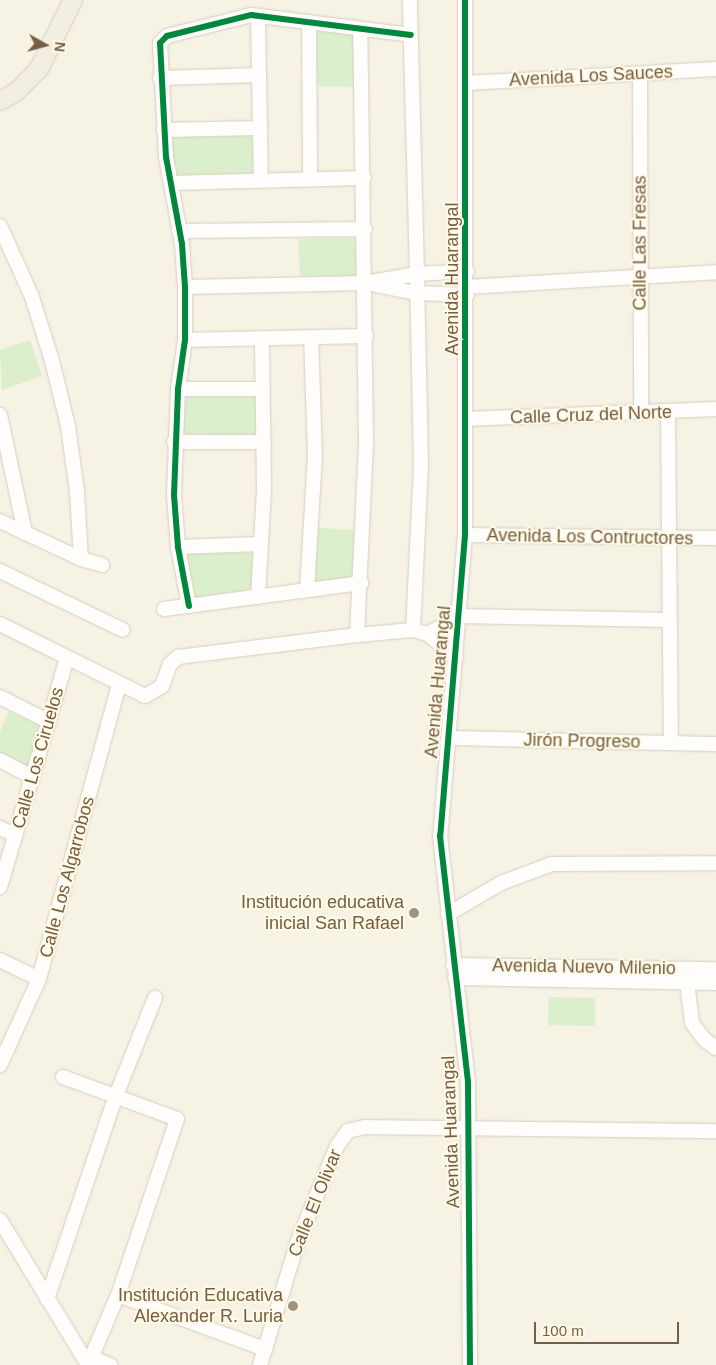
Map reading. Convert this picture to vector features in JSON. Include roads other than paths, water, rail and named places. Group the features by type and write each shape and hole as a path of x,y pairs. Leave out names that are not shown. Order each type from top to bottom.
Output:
{"main road":[{"path":"0,102 16,92 39,69 73,0"}],"street":[{"path":"410,0 421,465 413,630"},
{"name":"Avenida Huarangal","path":"465,0 467,272 465,535 460,616 440,830 454,971 468,1081 470,1365"},
{"path":"189,606 178,546 174,442 178,389 185,340 185,287 164,130 160,78 160,43 167,36 258,16 411,36"},
{"path":"258,16 261,180"},
{"path":"309,22 310,178"},
{"path":"357,635 361,583 366,336 360,29"},
{"name":"Avenida Los Sauces","path":"466,83 716,70"},
{"name":"Calle Las Fresas","path":"640,74 641,413"},
{"path":"160,78 259,75"},
{"path":"164,130 260,128"},
{"path":"171,183 364,178"},
{"path":"0,226 32,297 52,360 69,435 77,492 81,559"},
{"path":"179,231 365,229"},
{"path":"185,287 366,283 417,274 467,272"},
{"path":"366,283 417,293 467,291 641,276 716,272"},
{"path":"185,340 366,336"},
{"path":"307,590 315,456 311,338"},
{"path":"258,597 264,442 262,339"},
{"path":"178,389 262,389"},
{"name":"Calle Cruz del Norte","path":"466,419 716,409"},
{"path":"668,412 668,620 671,660 671,743"},
{"path":"0,415 25,533"},
{"path":"174,442 264,442"},
{"path":"0,521 81,559 102,565"},
{"name":"Avenida Los Contructores","path":"465,535 716,538"},
{"path":"178,546 260,544"},
{"path":"0,571 123,630"},
{"path":"164,609 361,583"},
{"path":"428,634 460,616 668,620"},
{"path":"0,624 145,696 162,686 170,664 178,657 357,635 413,630 428,634 456,658"},
{"name":"Calle Los Ciruelos","path":"0,887 67,658"},
{"name":"Calle Los Algarrobos","path":"0,1065 39,979 119,684"},
{"path":"0,697 48,721"},
{"name":"Jirón Progreso","path":"449,738 716,744"},
{"path":"0,760 32,777"},
{"path":"0,828 15,835"},
{"path":"448,914 501,883 552,864 716,863"},
{"path":"0,960 39,979"},
{"name":"Avenida Nuevo Milenio","path":"454,971 716,969"},
{"name":"Avenida Nuevo Milenio","path":"454,971 716,983"},
{"path":"686,982 692,1023 705,1040 716,1048"},
{"path":"48,1299 115,1098 155,998"},
{"path":"63,1077 115,1098 177,1119 118,1295 89,1362"},
{"name":"Calle El Olivar","path":"260,1365 298,1242 337,1146 348,1131 365,1127 469,1128"},
{"path":"469,1128 716,1131"},
{"path":"0,1220 89,1362 110,1365"},
{"path":"118,1295 266,1349"}],"place":[{"name":"Institución educativa inicial San Rafael","path":"414,913"},
{"name":"Institución Educativa Alexander R. Luria","path":"293,1306"}]}
